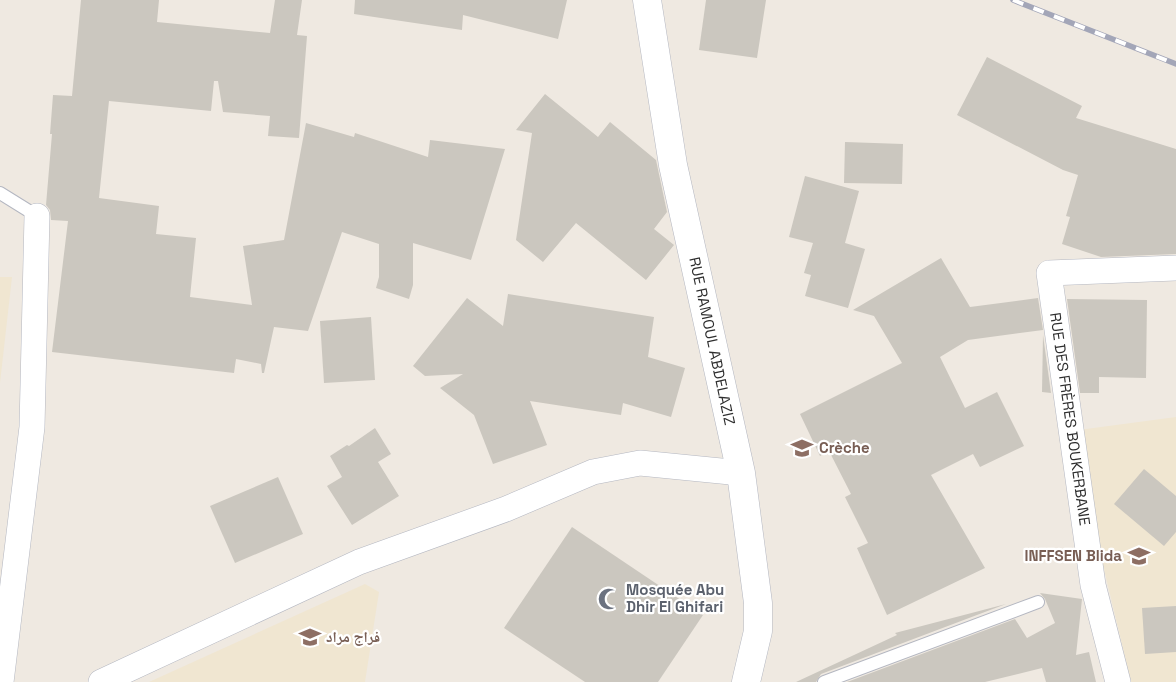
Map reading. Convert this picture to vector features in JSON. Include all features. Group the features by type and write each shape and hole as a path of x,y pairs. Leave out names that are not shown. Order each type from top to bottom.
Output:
{"street":[{"name":"RUE RAMOUL ABDELAZIZ","path":"647,0 673,165 740,473 758,603 758,631 746,682"},
{"path":"1,682 32,427 37,216"},
{"name":"RUE DES FRÈRES BOUKERBANE","path":"1118,682 1093,584 1049,273 1176,268"},
{"path":"100,682 358,562 506,510 593,472 640,463 740,473"}],"lane":[{"path":"0,193 37,216"},
{"path":"824,682 1038,602"}],"shaded area":[{"path":"0,277 12,277 0,383"},
{"name":"INFFSEN Blida","path":"1176,417 1176,682 1131,682 1071,431"},
{"name":"فراج مراد","path":"365,584 379,592 365,682 149,682"}],"building":[{"path":"81,0 159,0 157,22 270,33 275,0 302,0 297,35 307,36 299,138 268,136 270,116 223,112 218,81 214,81 211,111 109,101 99,198 159,206 156,234 196,238 190,297 252,305 243,246 284,240 306,123 354,137 355,133 428,157 430,140 505,149 471,260 413,243 413,285 409,299 376,288 379,277 379,244 342,232 308,331 274,327 264,373 262,373 261,364 236,359 234,373 52,352 68,221 51,220 50,210 46,205 53,95 72,96"},
{"path":"355,0 567,0 558,39 463,15 462,30 354,14"},
{"path":"706,0 766,0 757,58 699,50"},
{"path":"987,57 1082,106 1076,118 1176,149 1176,254 1101,257 1062,244 1070,217 1066,216 1078,175 1063,170 957,115"},
{"path":"545,94 598,137 610,122 656,160 667,212 654,229 674,245 646,280 576,223 543,262 516,240 532,133 516,130"},
{"path":"845,142 903,144 902,184 844,183"},
{"path":"805,176 859,191 845,243 865,249 848,308 805,296 811,275 804,273 813,243 789,237"},
{"path":"941,258 970,307 1038,298 1043,330 968,340 940,357 965,408 997,392 1024,446 980,467 973,454 931,475 985,568 887,615 857,548 868,543 845,497 851,494 829,451 820,456 800,414 902,363 874,316 853,310"},
{"path":"508,294 654,317 648,357 685,368 671,417 623,403 621,415 530,401 547,445 493,464 474,415 440,388 463,374 425,376 413,366 467,298 503,326"},
{"path":"1067,299 1147,300 1146,378 1099,377 1099,393 1080,393"},
{"path":"371,317 375,380 324,383 320,321"},
{"path":"1043,335 1051,393 1042,392"},
{"path":"375,428 391,454 378,462 399,496 352,525 327,486 342,477 330,456 347,445 349,446"},
{"path":"1144,469 1176,496 1176,532 1164,546 1114,504"},
{"path":"278,477 303,534 235,563 210,506"},
{"path":"572,527 703,615 658,682 585,682 504,628"},
{"path":"1040,593 1082,599 1076,655 1089,652 1096,682 1046,682 1042,668 985,682 847,682 1015,619 1027,638 1055,623 1045,599"},
{"path":"1006,604 821,674 816,682 796,682 897,635 895,633"},
{"path":"1176,606 1176,652 1145,654 1142,608"}],"railway":[{"path":"1013,0 1176,64"}],"place":[{"name":"Crèche","path":"802,448"},
{"name":"INFFSEN Blida","path":"1139,556"},
{"name":"Mosquée Abu Dhir El Ghifari","path":"609,599"},
{"name":"فراج مراد","path":"310,637"}]}
